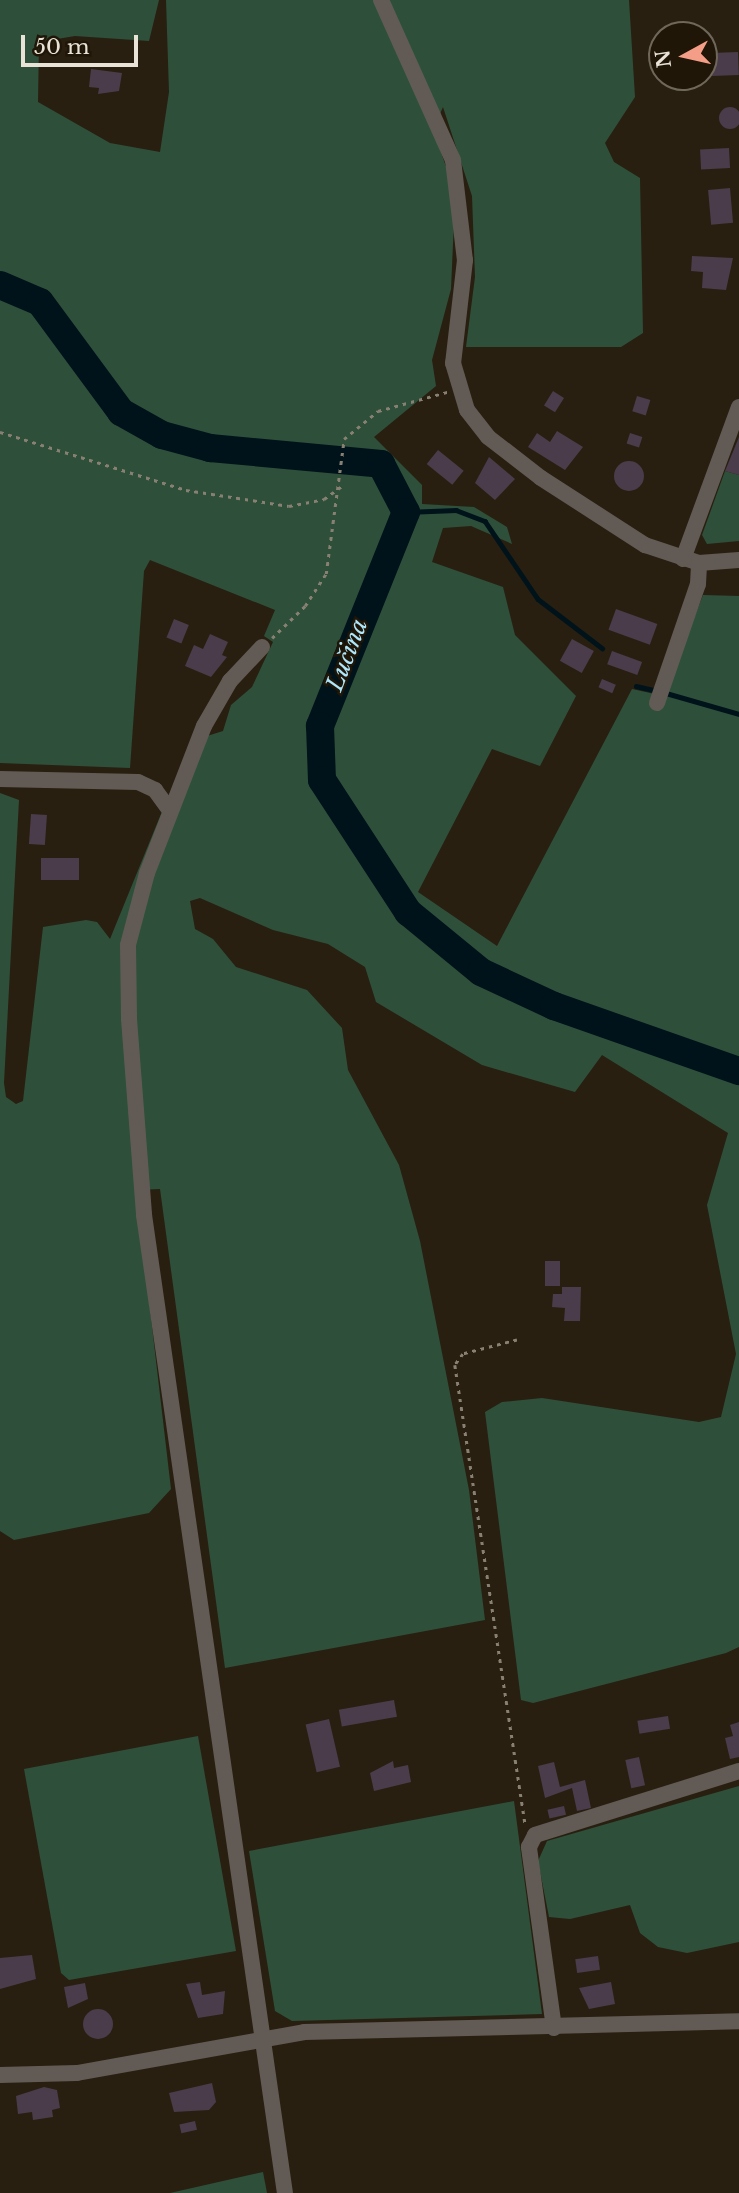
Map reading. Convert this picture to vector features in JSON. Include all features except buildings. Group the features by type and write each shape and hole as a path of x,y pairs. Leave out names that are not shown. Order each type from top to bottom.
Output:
{"street":[{"path":"381,0 453,159 465,221 453,363 458,388 488,437 541,478 645,545 691,561 739,560"},
{"path":"660,694 698,584 691,561 739,407"},
{"path":"262,647 217,703 170,811 135,906 129,1019 144,1215 285,2193"},
{"path":"0,779 138,782 155,790 170,811"},
{"path":"554,2028 529,1847 535,1835 565,1822 739,1771"},
{"path":"0,2075 77,2073 261,2038 739,2021"}],"path":[{"path":"262,647 305,606 326,574 342,486 344,439 378,411 458,388"},
{"path":"0,432 187,490 289,506 324,499 342,486"},
{"path":"517,1340 463,1354 455,1365 529,1847"}],"green space":[{"path":"0,0 159,0 149,41 75,36 39,42 38,102 110,143 160,152 169,92 166,0 629,0 635,97 605,143 614,162 640,178 643,333 621,347 466,347 475,277 472,196 443,107 433,130 449,175 454,221 451,289 432,360 436,386 374,437 422,485 422,504 474,507 507,527 512,544 471,526 443,528 432,562 503,587 515,635 576,696 540,766 492,749 418,892 497,946 632,689 664,696 703,595 739,596 739,1647 726,1653 533,1703 521,1700 485,1412 502,1402 542,1398 699,1422 721,1417 736,1354 707,1205 728,1133 602,1055 575,1092 482,1065 376,1002 365,967 328,944 273,930 200,898 190,901 195,929 213,939 236,967 307,990 342,1028 348,1070 399,1165 420,1241 469,1490 485,1620 225,1668 160,1189 136,1190 171,1489 149,1513 14,1540 0,1531 0,793 19,800 4,1083 6,1097 16,1104 23,1101 43,927 86,920 97,922 110,939 161,814 186,784 204,737 223,731 231,705 252,687 273,642 264,636 275,610 150,560 144,571 130,768 0,763"},
{"path":"725,471 739,475 739,541 707,544 702,535"},
{"path":"198,1736 236,1951 69,1980 61,1973 24,1769"},
{"path":"739,1786 739,1942 687,1953 658,1947 640,1933 630,1905 570,1919 549,1917 538,1861 547,1841"},
{"path":"514,1801 542,2014 292,2021 275,2011 249,1851"},
{"path":"263,2172 267,2193 170,2193"}],"waterway":[{"name":"Lučina","path":"0,285 40,302 121,412 162,435 210,448 381,464 406,512 320,726 322,780 408,912 481,972 554,1006 739,1071"},
{"path":"406,512 456,510 485,521 538,599 602,648"},
{"path":"636,686 657,691"},
{"path":"666,693 739,714"}]}
